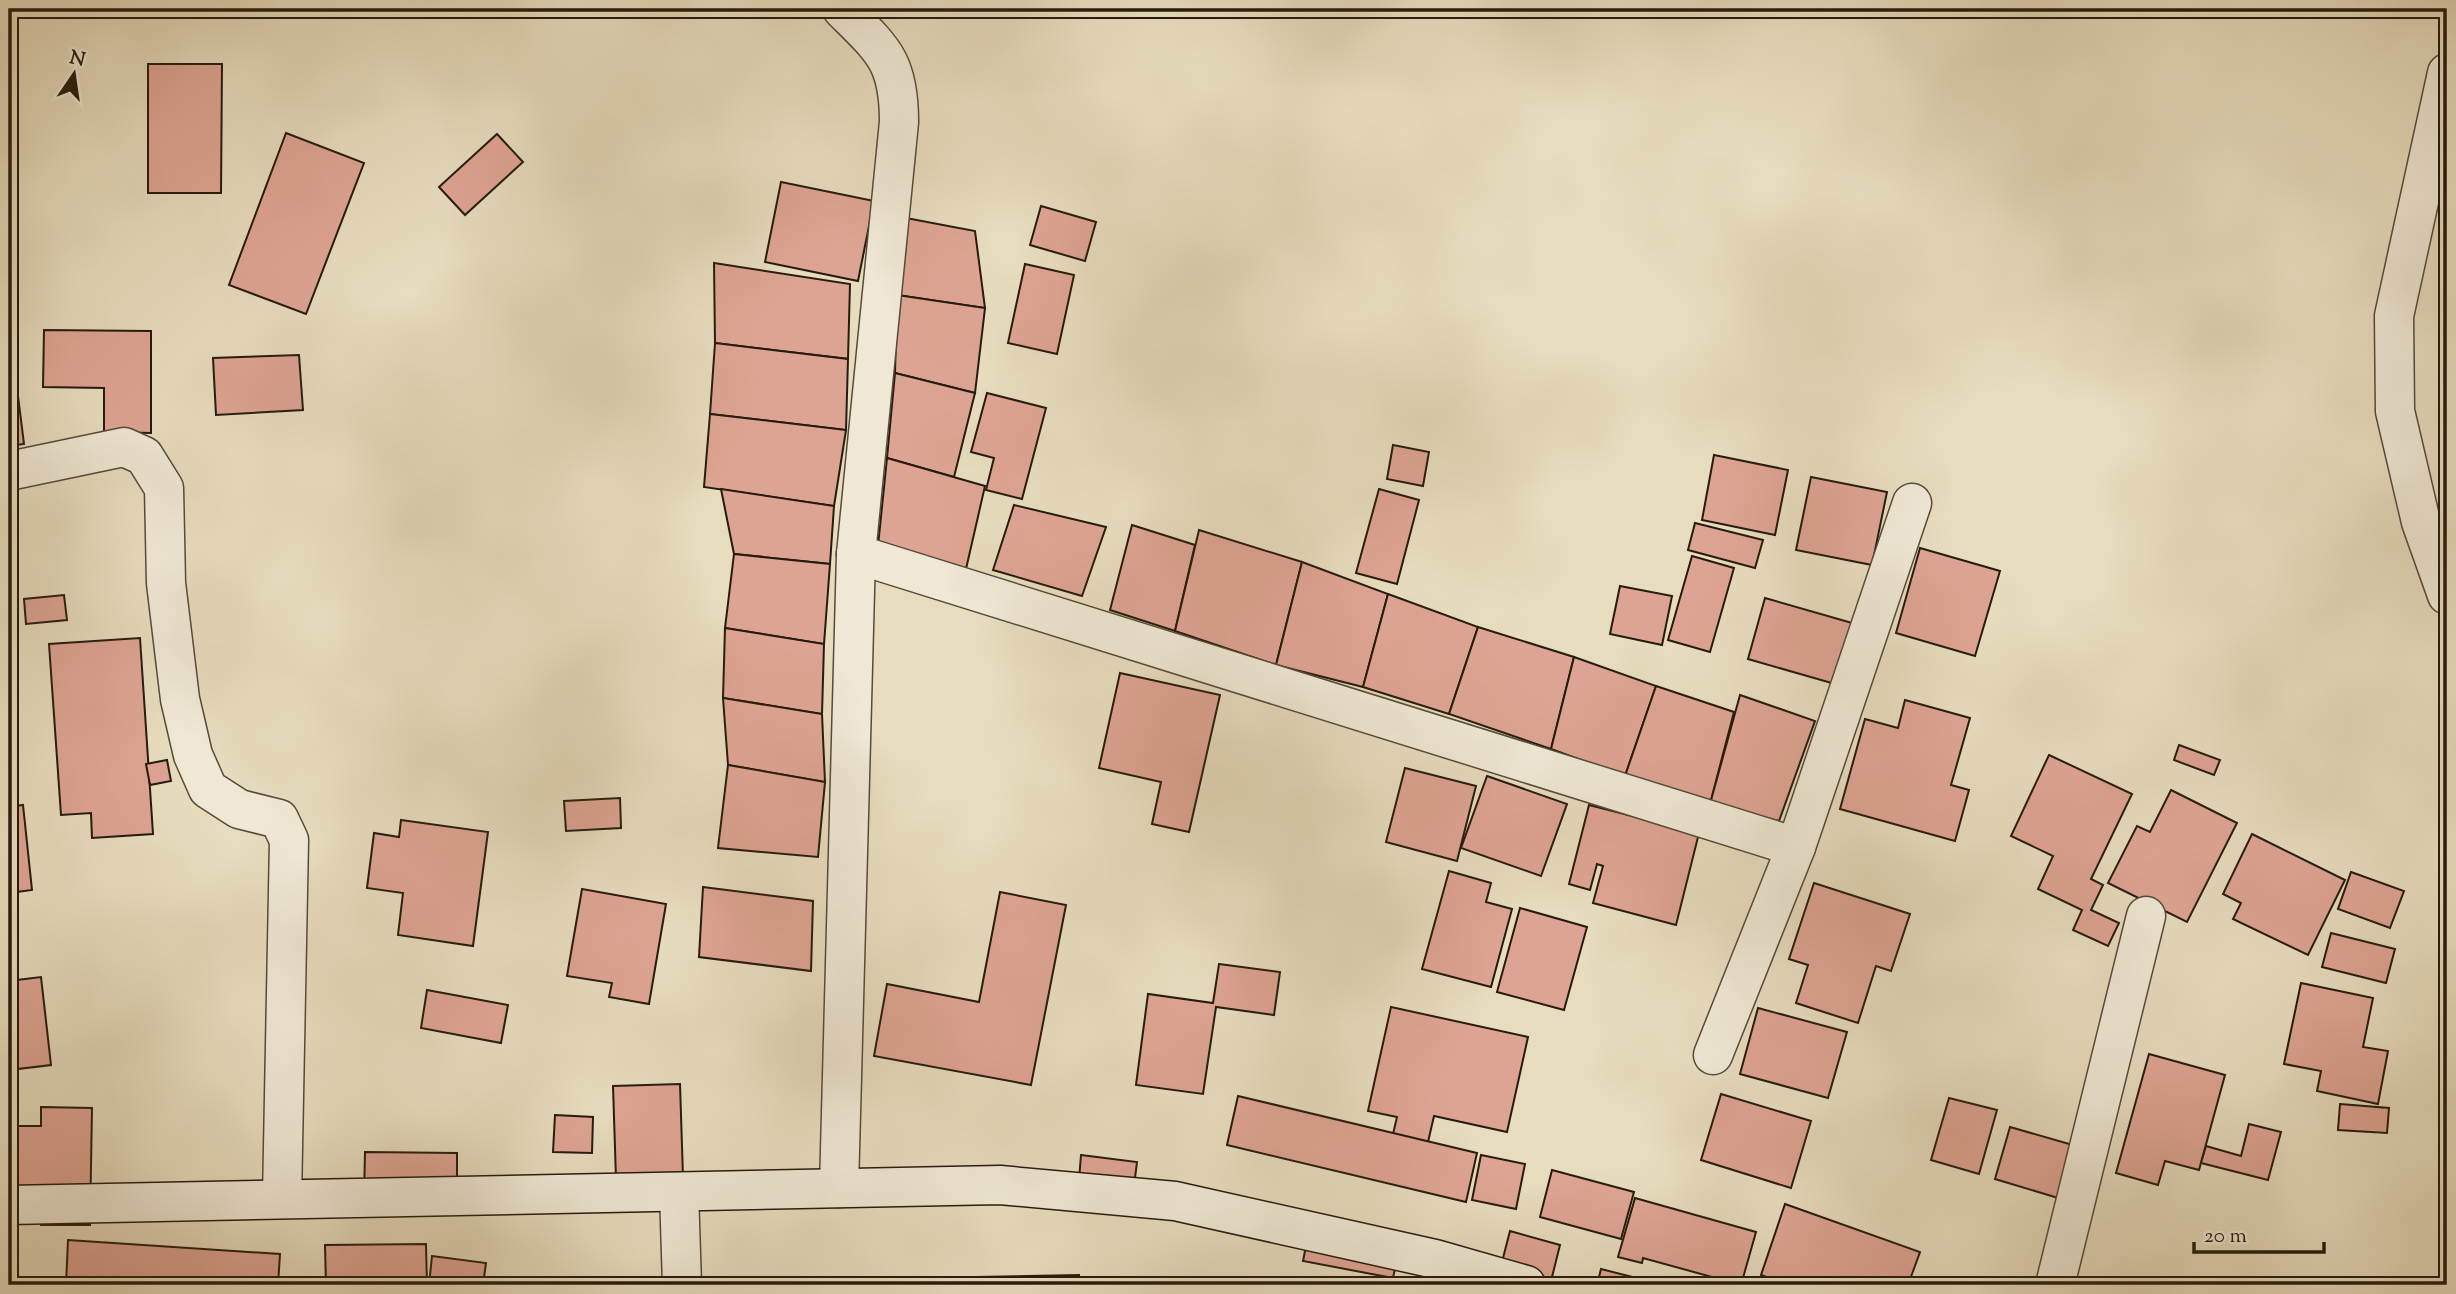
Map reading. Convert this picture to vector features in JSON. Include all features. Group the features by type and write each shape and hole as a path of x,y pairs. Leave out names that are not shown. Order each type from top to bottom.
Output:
{"street":[{"path":"839,1188 856,554 899,122 899,102 891,65 881,48 842,9"},
{"path":"2447,74 2394,316 2394,329 2395,411 2421,522 2447,595"},
{"path":"9,471 124,447 144,456 164,488 168,596 180,699 193,755 208,789 239,809 279,819 289,840 282,1199"},
{"path":"1713,1055 1796,847 1912,503"},
{"path":"856,554 1796,847"},
{"path":"2055,1285 2146,916"},
{"path":"9,1205 1000,1185 1175,1201 1435,1259 1526,1285"},
{"path":"679,1192 682,1285"}],"building":[{"path":"148,64 222,64 221,193 148,193"},
{"path":"286,133 364,163 306,314 229,285"},
{"path":"497,134 523,162 465,215 439,187"},
{"path":"781,182 874,201 858,281 765,262"},
{"path":"1041,206 1096,222 1085,261 1030,245"},
{"path":"906,218 975,231 985,308 897,295"},
{"path":"714,263 850,284 848,359 715,343"},
{"path":"1025,264 1074,275 1057,354 1008,343"},
{"path":"897,295 985,308 975,393 895,373"},
{"path":"44,330 151,331 151,433 104,432 104,388 43,387"},
{"path":"715,343 848,359 846,430 710,414"},
{"path":"299,355 303,410 216,415 213,358"},
{"path":"15,372 24,444 9,446 9,373"},
{"path":"895,373 975,393 954,477 887,458"},
{"path":"987,393 1046,408 1022,499 986,490 994,458 971,452"},
{"path":"710,414 846,430 834,506 704,487"},
{"path":"1393,445 1429,452 1423,486 1387,479"},
{"path":"1714,455 1788,470 1775,535 1702,520"},
{"path":"887,458 985,486 966,569 878,546"},
{"path":"1811,477 1887,492 1872,565 1796,550"},
{"path":"721,489 834,506 830,564 734,554"},
{"path":"1379,489 1419,500 1397,584 1356,573"},
{"path":"1014,505 1106,527 1082,596 993,570"},
{"path":"1695,523 1763,540 1755,568 1688,550"},
{"path":"1132,525 1195,545 1175,631 1110,610"},
{"path":"1199,530 1302,562 1276,665 1175,631"},
{"path":"1920,548 2000,571 1975,656 1896,633"},
{"path":"734,554 830,564 824,644 725,628"},
{"path":"1692,556 1734,568 1710,652 1668,640"},
{"path":"1302,562 1388,594 1363,687 1276,665"},
{"path":"1620,586 1672,596 1662,645 1610,634"},
{"path":"1388,594 1478,627 1449,714 1363,687"},
{"path":"64,595 67,620 26,624 24,599"},
{"path":"1765,598 1852,623 1835,684 1748,659"},
{"path":"1478,627 1574,657 1551,749 1449,714"},
{"path":"725,628 824,644 822,714 723,698"},
{"path":"140,638 153,834 92,838 91,813 61,815 49,644"},
{"path":"1574,657 1656,686 1625,776 1551,749"},
{"path":"1120,673 1220,695 1189,832 1152,824 1161,782 1099,768"},
{"path":"1656,686 1734,712 1710,804 1625,776"},
{"path":"1740,695 1815,721 1779,821 1710,804"},
{"path":"723,698 822,714 825,782 728,765"},
{"path":"1905,700 1970,718 1951,785 1969,790 1955,841 1840,809 1865,719 1898,728"},
{"path":"2179,745 2220,760 2214,775 2174,760"},
{"path":"2049,755 2132,794 2091,879 2103,885 2091,910 2119,923 2108,946 2073,930 2082,910 2038,889 2053,856 2011,836"},
{"path":"167,760 171,781 150,785 146,764"},
{"path":"728,765 825,782 818,857 718,848"},
{"path":"1405,768 1476,786 1457,861 1386,842"},
{"path":"1487,776 1567,804 1541,876 1461,848"},
{"path":"2171,790 2237,823 2187,922 2108,883 2137,826 2150,832"},
{"path":"620,798 621,828 566,831 564,801"},
{"path":"23,805 32,890 9,893 9,807"},
{"path":"1589,805 1699,833 1676,925 1593,903 1603,866 1597,864 1590,890 1569,884"},
{"path":"401,820 488,832 473,946 398,935 403,893 367,888 374,833 399,837"},
{"path":"2252,834 2345,880 2308,955 2233,919 2241,903 2223,894"},
{"path":"1449,871 1491,883 1486,902 1512,909 1491,987 1422,969"},
{"path":"2351,872 2404,891 2390,928 2338,909"},
{"path":"1814,883 1910,914 1891,971 1876,966 1858,1023 1796,1003 1808,965 1789,959"},
{"path":"703,887 813,901 811,971 699,957"},
{"path":"582,889 666,904 649,1004 609,997 612,983 567,976"},
{"path":"1000,892 1066,905 1031,1085 874,1056 887,984 979,1002"},
{"path":"1520,908 1587,927 1564,1010 1497,992"},
{"path":"2331,933 2395,949 2386,983 2322,967"},
{"path":"1219,964 1280,972 1274,1015 1216,1007 1203,1094 1136,1085 1148,994 1213,1003"},
{"path":"41,977 51,1065 9,1070 9,981"},
{"path":"2301,983 2373,998 2363,1047 2388,1051 2378,1104 2317,1091 2321,1071 2284,1064"},
{"path":"427,990 508,1005 501,1043 421,1028"},
{"path":"1391,1007 1528,1037 1507,1132 1434,1116 1428,1142 1393,1134 1397,1117 1368,1111"},
{"path":"1758,1008 1847,1032 1828,1098 1740,1074"},
{"path":"2149,1054 2225,1075 2199,1170 2165,1161 2158,1185 2116,1173"},
{"path":"680,1084 683,1177 616,1179 613,1086"},
{"path":"1721,1094 1811,1121 1791,1188 1701,1160"},
{"path":"1238,1096 1477,1153 1466,1202 1227,1145"},
{"path":"1949,1098 1997,1110 1979,1174 1931,1160"},
{"path":"2340,1104 2389,1108 2387,1133 2338,1130"},
{"path":"41,1107 92,1108 90,1225 41,1225 42,1203 9,1203 9,1126 41,1126"},
{"path":"555,1115 593,1117 592,1153 553,1152"},
{"path":"2249,1124 2281,1132 2268,1180 2201,1163 2206,1146 2241,1156"},
{"path":"2010,1127 2083,1148 2068,1201 1995,1179"},
{"path":"365,1152 457,1153 457,1198 364,1197"},
{"path":"1081,1155 1137,1162 1134,1186 1079,1180"},
{"path":"1481,1155 1525,1164 1516,1209 1472,1200"},
{"path":"1552,1170 1634,1192 1621,1239 1540,1217"},
{"path":"1635,1198 1756,1232 1741,1285 1643,1258 1642,1263 1618,1257"},
{"path":"1785,1204 1920,1252 1908,1285 1788,1285 1761,1275"},
{"path":"1309,1231 1399,1250 1393,1278 1303,1261"},
{"path":"1510,1231 1560,1245 1550,1285 1496,1285"},
{"path":"68,1240 280,1254 278,1285 66,1285"},
{"path":"426,1244 427,1285 326,1285 325,1245"},
{"path":"432,1256 486,1263 483,1285 429,1285"},
{"path":"1601,1269 1664,1285 1597,1285"},
{"path":"1079,1275 1079,1285 976,1285 976,1277"}]}
